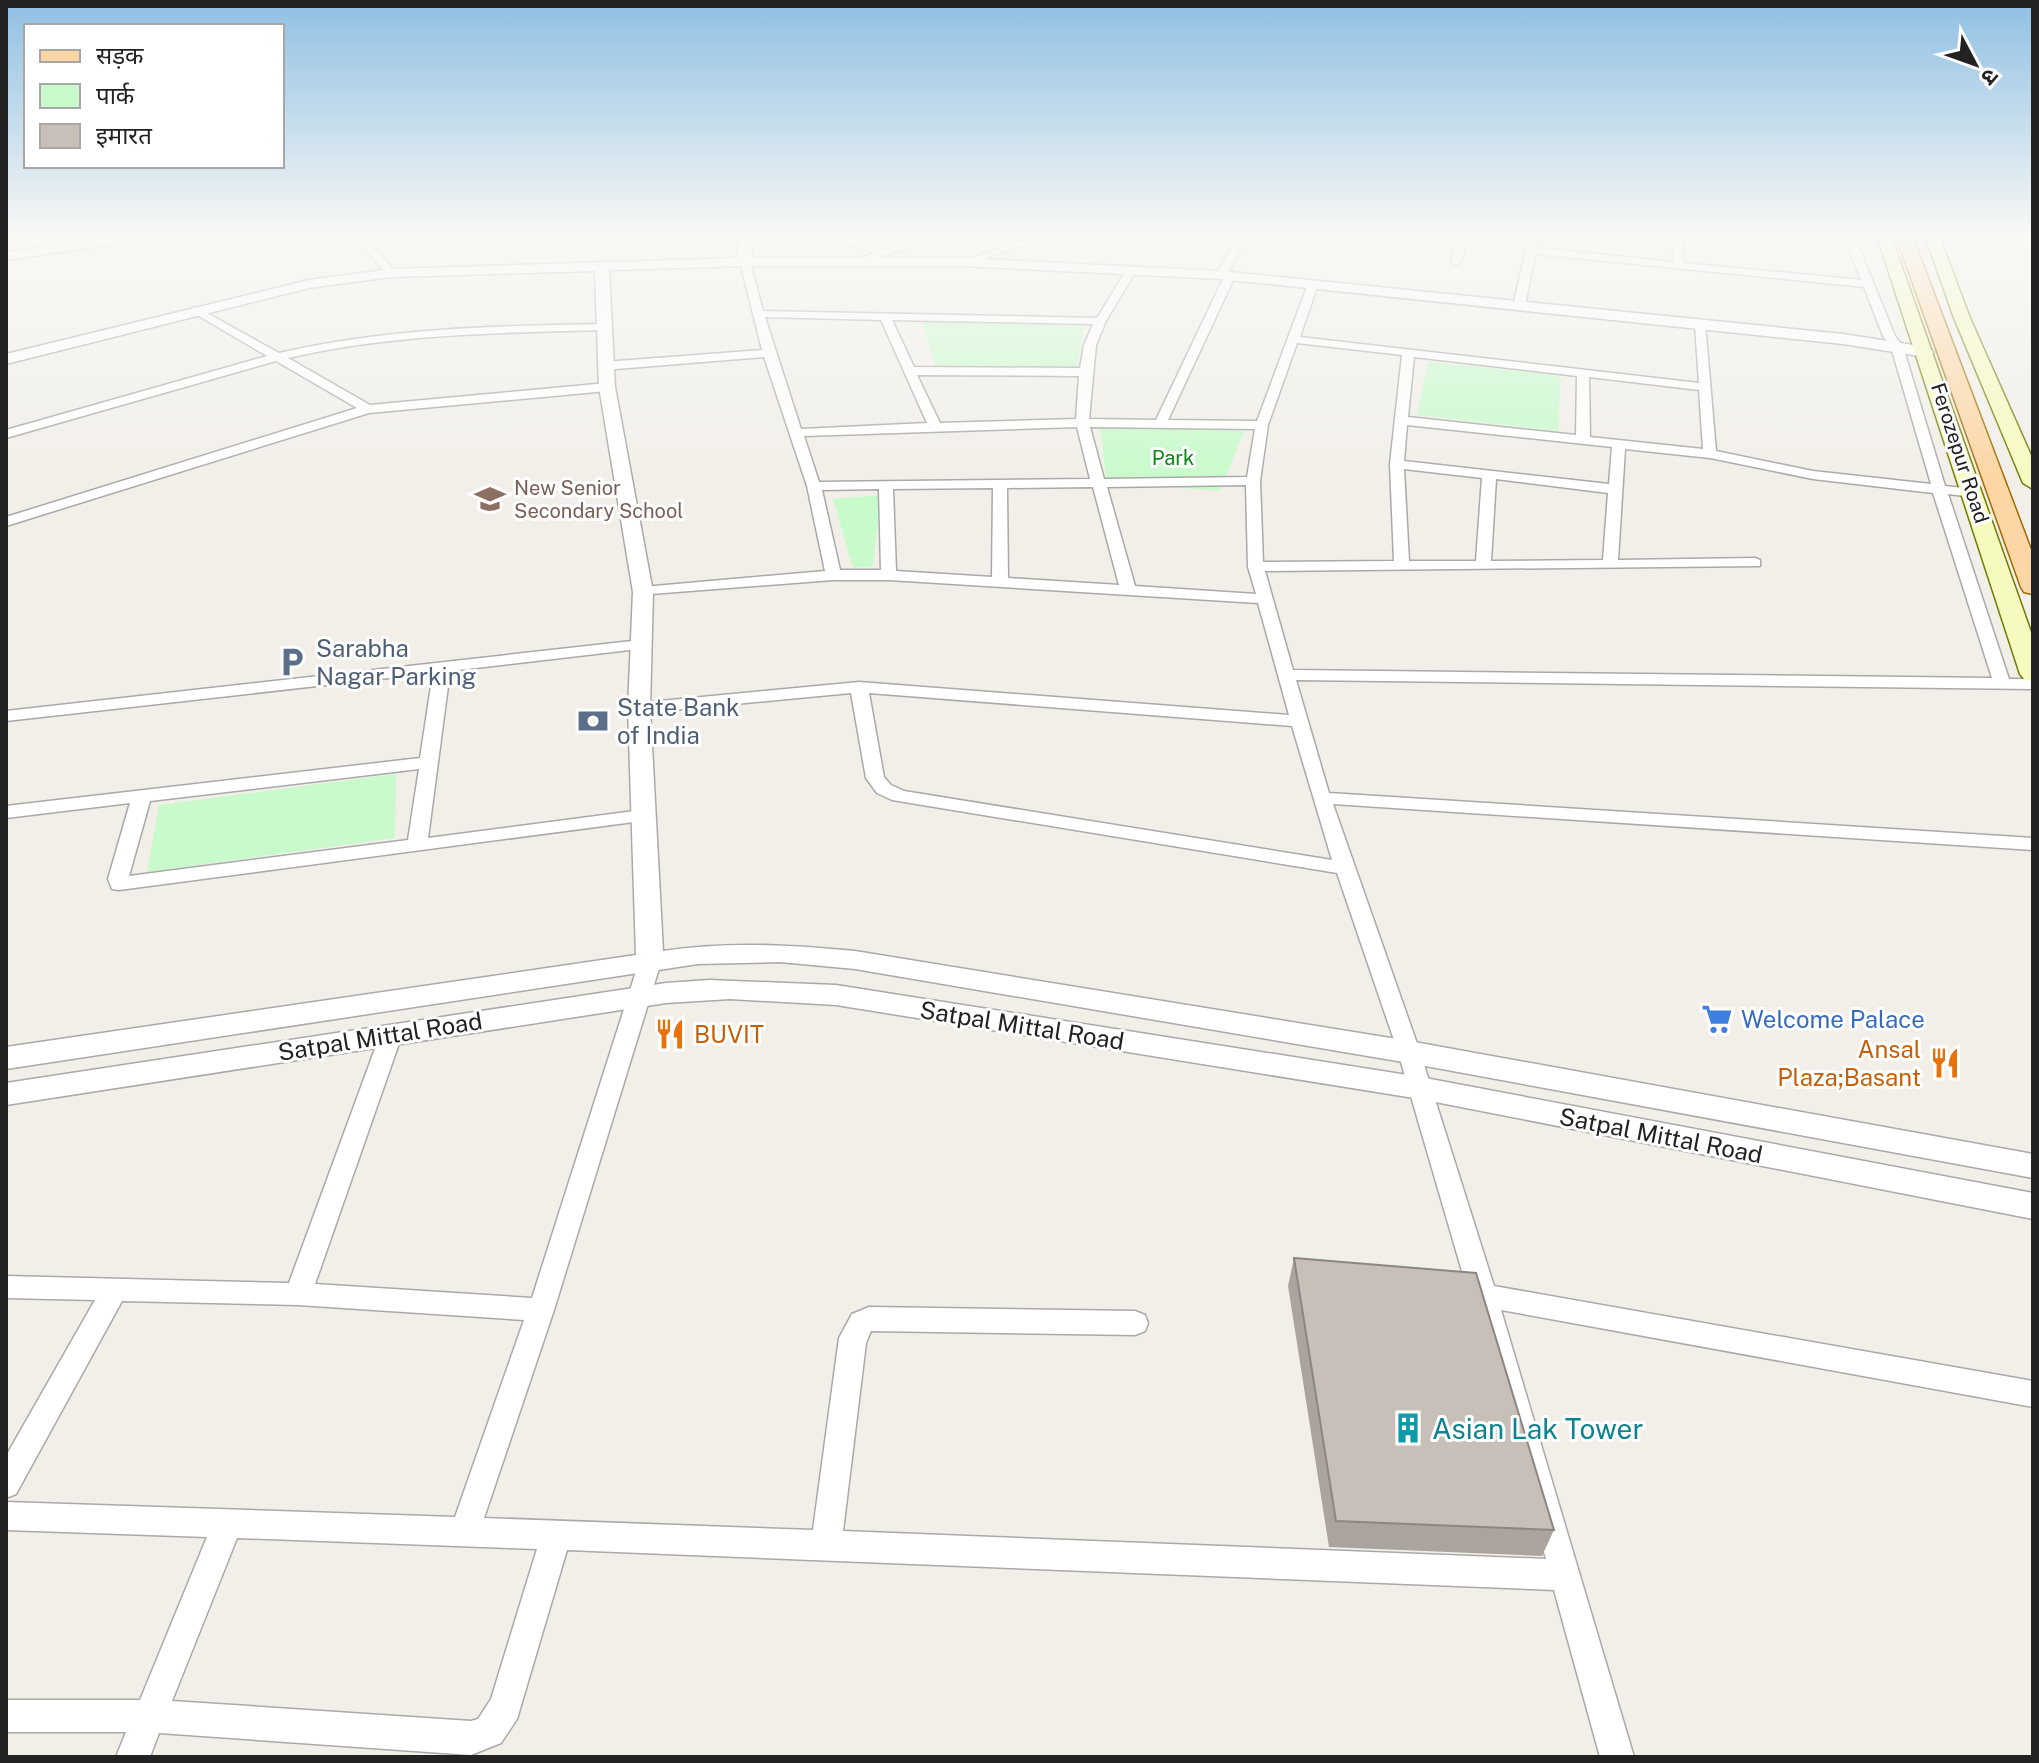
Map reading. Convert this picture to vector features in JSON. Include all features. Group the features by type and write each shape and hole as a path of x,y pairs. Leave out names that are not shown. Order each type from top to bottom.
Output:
{"main road":[{"name":"Ferozepur Road","path":"1912,315 2033,674"},
{"path":"1933,315 2033,587"},
{"path":"1947,315 2029,491"},
{"path":"1961,315 2029,491"}],"street":[{"path":"6,359 176,315"},
{"path":"205,315 368,409"},
{"path":"465,1530 541,1310 650,962 639,708 643,592 607,387 602,315"},
{"path":"761,315 769,353 814,486 833,575"},
{"path":"814,315 1100,321"},
{"path":"1104,315 1090,345 1082,423 1128,590"},
{"path":"1160,424 1208,315"},
{"path":"1300,315 1262,425 1253,481 1256,567 1321,798 1420,1088 1566,1575 1617,1757"},
{"path":"1608,315 1843,339 1922,343"},
{"path":"1881,315 1893,342 2002,683"},
{"path":"885,317 935,427"},
{"path":"1701,325 1710,454"},
{"path":"6,434 277,357 353,341 427,333 602,327"},
{"path":"1291,339 1704,387"},
{"path":"604,366 769,353"},
{"path":"1402,565 1397,464 1408,353"},
{"path":"910,371 1085,372"},
{"path":"1583,372 1583,440"},
{"path":"6,522 368,409 607,387"},
{"path":"1401,420 1710,454 1813,475 1973,493"},
{"path":"794,433 1082,423 1262,425"},
{"path":"1610,563 1619,444"},
{"path":"1397,464 1614,489"},
{"path":"1483,564 1489,474"},
{"path":"814,486 1253,481"},
{"path":"886,485 889,575"},
{"path":"1000,485 1000,583"},
{"path":"1256,567 1755,563"},
{"path":"643,592 833,575 889,575 1264,599"},
{"path":"6,716 641,645"},
{"path":"417,846 442,667"},
{"path":"1286,675 2033,684"},
{"path":"639,708 859,687 1299,721"},
{"path":"859,687 875,778 884,789 899,796 1346,868"},
{"path":"6,812 429,762"},
{"path":"142,795 119,884 642,816"},
{"path":"1321,798 2033,844"},
{"name":"Satpal Mittal Road","path":"6,1058 698,955 753,953 855,960 1409,1052 2033,1166"},
{"name":"Satpal Mittal Road","path":"6,1094 641,996 737,989 836,995 1420,1088 2033,1206"},
{"path":"298,1294 391,1035"},
{"path":"6,1287 298,1294 541,1310"},
{"path":"6,1484 115,1289"},
{"path":"1482,1295 2033,1394"},
{"path":"826,1547 852,1343 854,1330 860,1322 869,1319 1135,1323"},
{"path":"6,1516 557,1533 826,1547 1566,1575"},
{"path":"133,1757 228,1523"},
{"path":"6,1716 149,1716 471,1738 489,1731 505,1707 557,1533"}],"green space":[{"path":"921,322 1085,326 1076,371 937,370"},
{"path":"1428,362 1560,375 1559,431 1417,415"},
{"name":"Park","path":"1100,427 1244,431 1220,491 1107,482"},
{"path":"881,495 873,566 853,568 833,499"},
{"path":"396,774 395,838 147,872 159,805"}],"building":[{"name":"Asian Lak Tower","path":"1294,1258 1476,1273 1554,1530 1336,1521"}],"place":[{"name":"New Senior Secondary School","path":"490,499"},
{"name":"Sarabha Nagar Parking","path":"292,662"},
{"name":"State Bank of India","path":"593,721"},
{"name":"Welcome Palace","path":"1717,1019"},
{"name":"BUVIT","path":"670,1034"},
{"name":"Ansal Plaza;Basant","path":"1945,1063"},
{"name":"Asian Lak Tower","path":"1408,1428"}]}
